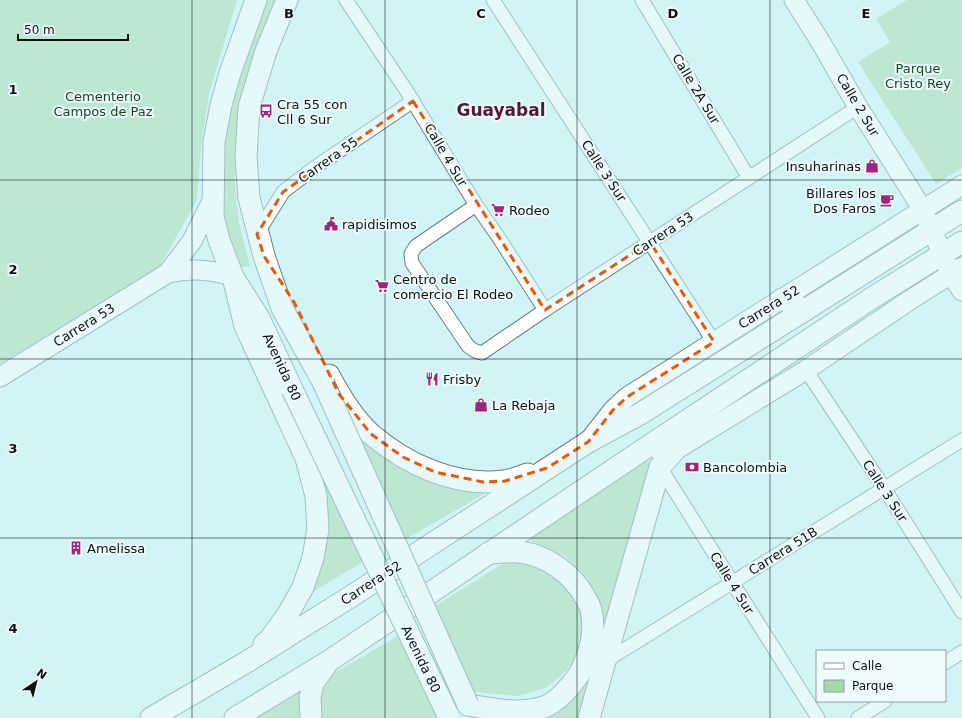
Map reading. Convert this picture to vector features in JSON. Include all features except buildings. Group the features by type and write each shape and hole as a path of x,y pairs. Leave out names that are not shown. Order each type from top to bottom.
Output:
{"main road":[{"name":"Avenida 80","path":"256,0 230,73 221,105 214,142 213,199 214,217 219,240 233,277 259,318 447,716"},
{"name":"Avenida 80","path":"287,0 266,51 249,107 246,157 248,198 264,256 282,308 324,384 471,712"},
{"name":"Carrera 52","path":"151,718 245,663 358,592 588,442 640,414 962,211"},
{"path":"264,256 294,302 339,394 353,414 371,434 403,457 435,472 460,479 483,482 505,481 547,468"},
{"path":"235,718 329,662 488,553 872,298 955,257"},
{"path":"233,277 245,326 306,458 316,496 318,529 313,558 303,587 288,614 270,639 245,663"},
{"path":"782,299 806,310"},
{"path":"589,718 660,467 676,450"},
{"path":"471,712 497,710 523,711 545,707 562,694 578,677 589,654 593,631 591,609 581,589 567,573 544,559 519,552 488,553"},
{"path":"311,718 310,698 313,683 329,662"}],"street":[{"name":"Calle 4 Sur","path":"346,0 413,101 476,205 500,238 545,310"},
{"name":"Calle 3 Sur","path":"493,0 714,342"},
{"name":"Calle 2A Sur","path":"642,0 749,178"},
{"name":"Calle 2 Sur","path":"794,0 922,210 955,257 962,291"},
{"name":"Carrera 55","path":"258,234 283,192 314,168 413,101"},
{"name":"Carrera 53","path":"476,205 416,246 411,254 412,262 468,346 475,351 482,353 545,310 858,107"},
{"name":"Carrera 52","path":"588,442 613,410 623,400 962,185"},
{"name":"Carrera 53","path":"0,377 168,273 192,241 213,199"},
{"path":"647,447 668,452 676,450 806,370 910,300 955,257"},
{"name":"Carrera 53","path":"168,273 190,270 205,270 220,272 233,277"},
{"name":"Calle 3 Sur","path":"806,370 884,488 962,612"},
{"name":"Carrera 51B","path":"604,662 962,440"},
{"name":"Calle 4 Sur","path":"647,447 818,718"},
{"path":"946,662 962,652"},
{"path":"858,718 883,702"}],"highlighted area":[{"path":"413,101 545,310 650,242 714,342 627,397 613,410 588,442 547,468 505,481 483,482 435,472 403,457 371,434 339,394 294,302 264,256 257,234 283,192"}],"green space":[{"name":"Cementerio Campos de Paz","path":"0,0 237,0 209,94 201,147 197,200 155,275 129,293 0,364"},
{"path":"262,0 280,0 242,112 235,143 235,186 239,223 250,266 238,268 220,207 220,151 236,78"},
{"name":"Parque Cristo Rey","path":"907,0 962,0 962,168 936,184 858,62 890,42 876,19"},
{"path":"344,417 428,478 457,489 486,493 402,541"},
{"path":"647,458 651,466 579,718 538,718 601,624 600,603 586,576 565,556 529,540"},
{"path":"319,470 366,560 313,592 324,551"},
{"path":"513,557 558,574 584,614 585,634 576,659 561,676 545,688 518,696 471,692 432,608"},
{"path":"398,636 438,718 317,718 317,697 324,679"},
{"path":"303,685 300,718 245,718"}],"place":[{"name":"Cra 55 con Cll 6 Sur","path":"266,111"},
{"name":"Insuharinas","path":"872,166"},
{"name":"Billares los Dos Faros","path":"887,200"},
{"name":"Rodeo","path":"498,210"},
{"name":"rapidisimos","path":"331,224"},
{"name":"Centro de comercio El Rodeo","path":"382,286"},
{"name":"Frisby","path":"432,379"},
{"name":"La Rebaja","path":"481,405"},
{"name":"Bancolombia","path":"692,467"},
{"name":"Amelissa","path":"76,548"}],"district":[{"name":"Guayabal","path":"501,110"}]}
